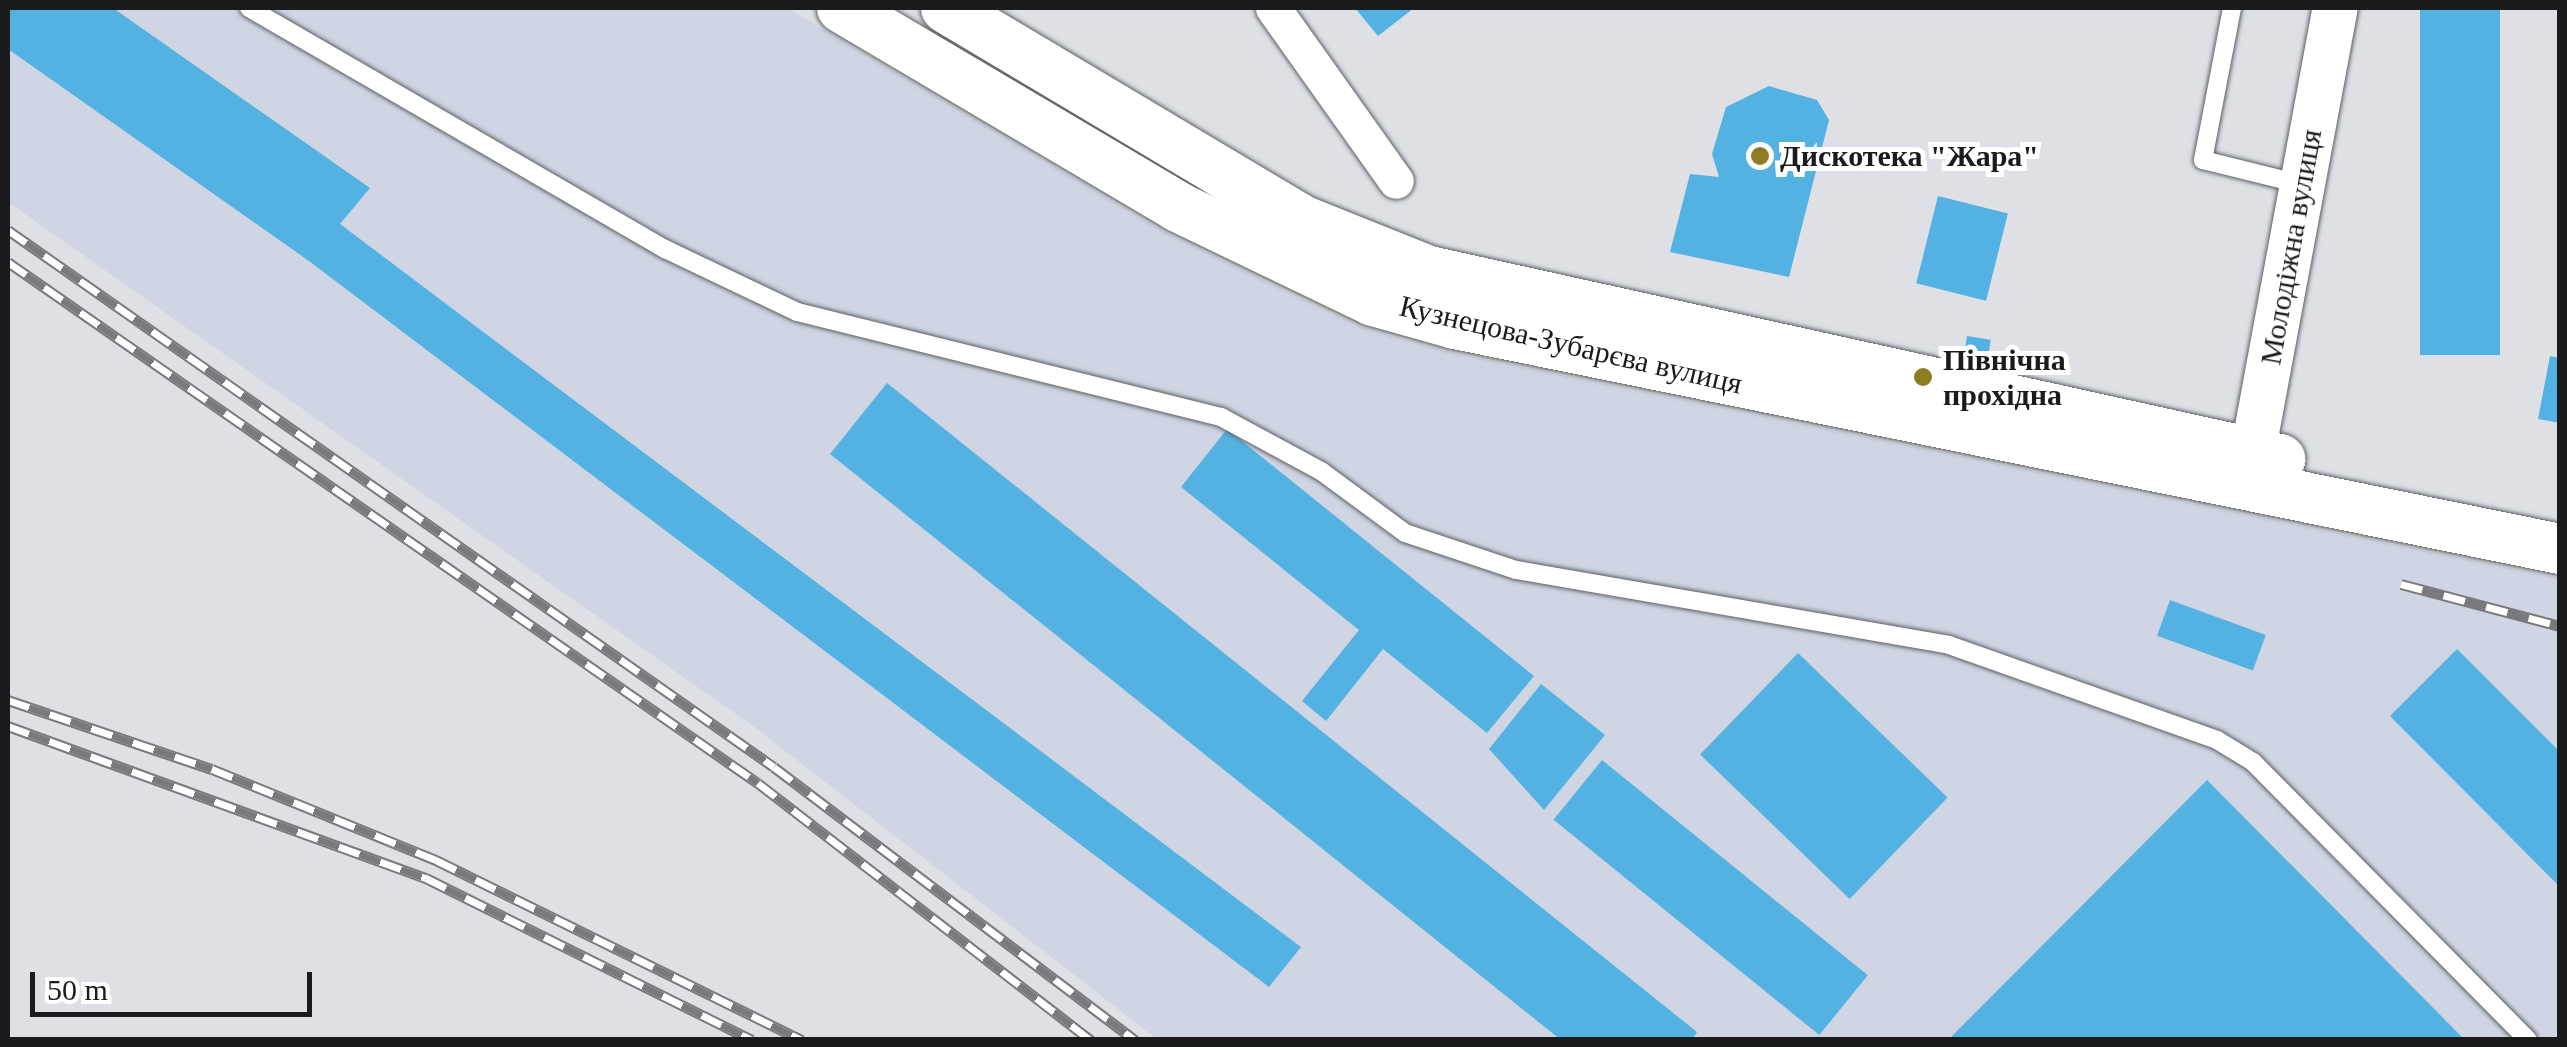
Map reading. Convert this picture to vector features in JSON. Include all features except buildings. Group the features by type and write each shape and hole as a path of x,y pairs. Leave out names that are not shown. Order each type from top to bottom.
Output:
{"main road":[{"name":"Кузнецова-Зубарєва вулиця","path":"842,8 1196,216 1372,300 1455,324 2249,470"},
{"name":"Кузнецова-Зубарєва вулиця","path":"946,8 1304,221 1430,271 2249,470"},
{"path":"2249,470 2560,514"},
{"path":"2249,470 2560,550"}],"street":[{"path":"1273,8 1396,181"},
{"name":"Молодіжна вулиця","path":"2249,470 2335,8"}],"lane":[{"path":"249,8 680,257 796,312 1221,418 1321,471 1405,534 1516,570 1948,645 2217,740 2252,762 2528,1040"},
{"path":"2232,8 2204,160 2302,185"}],"shaded area":[{"path":"8,8 787,8 1164,232 1363,328 1449,352 2559,578 2559,1039 1157,1039 753,726 8,202"}],"railway":[{"path":"8,230 774,767 1135,1040"},
{"path":"8,262 758,783 1091,1040"},
{"path":"2401,584 2560,626"},
{"path":"8,700 212,769 436,860 802,1040"},
{"path":"8,726 426,878 752,1040"}],"place":[{"name":"Дискотека \"Жара\"","path":"1760,156"},
{"name":"Північна прохідна","path":"1923,377"}]}
